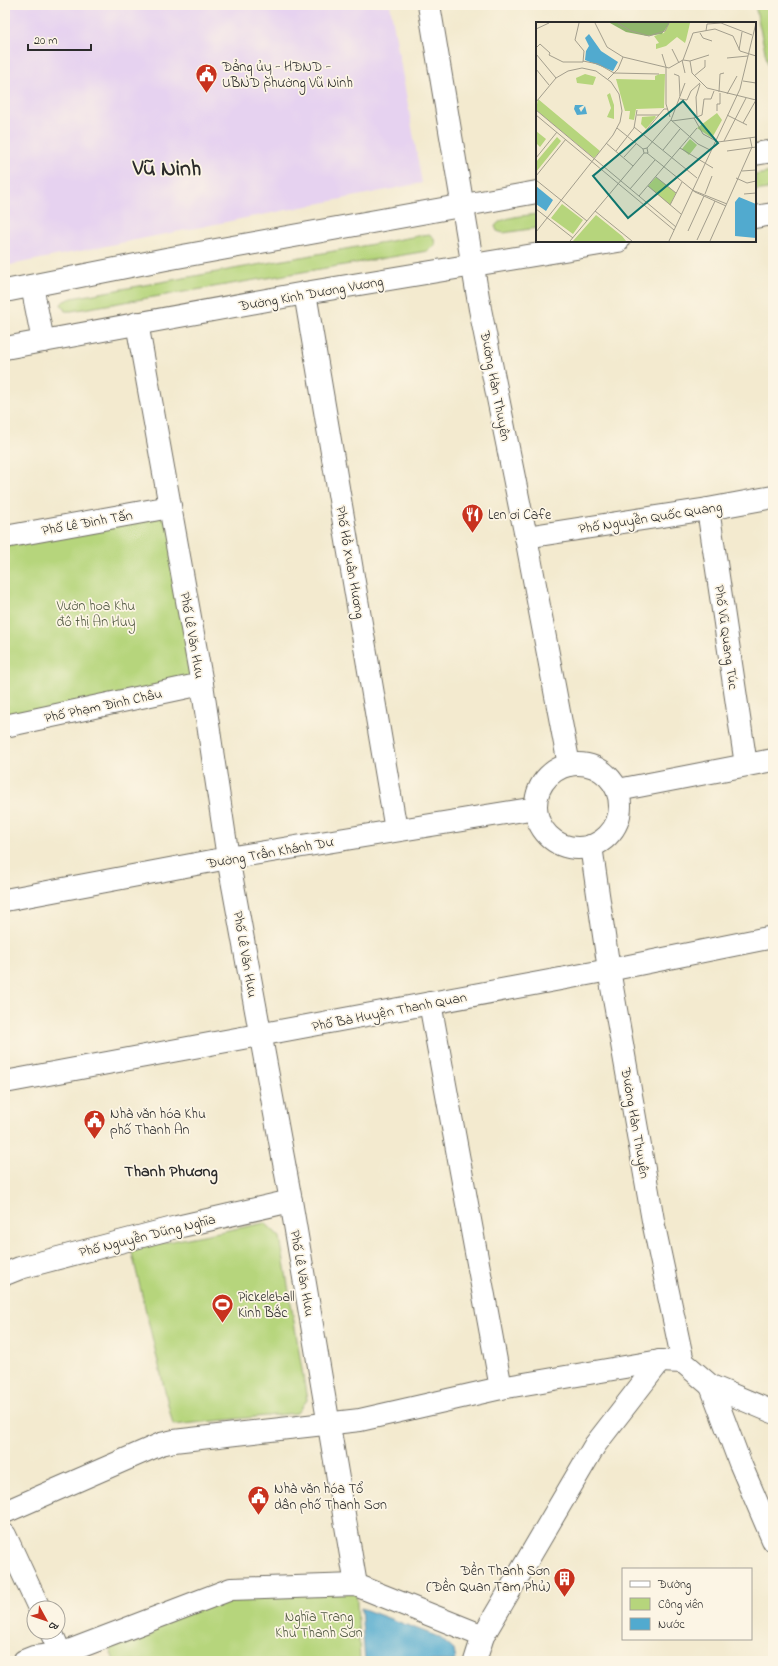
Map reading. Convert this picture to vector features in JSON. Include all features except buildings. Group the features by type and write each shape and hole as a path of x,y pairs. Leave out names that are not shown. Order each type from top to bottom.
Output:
{"street":[{"name":"Đường Hàn Thuyên","path":"429,5 464,205 480,309 526,537 569,765"},
{"path":"756,154 773,151"},
{"path":"5,291 174,258 536,192"},
{"path":"756,217 773,214"},
{"name":"Đường Kinh Dương Vương","path":"5,348 305,293 612,242"},
{"path":"32,286 43,341"},
{"name":"Phố Hồ Xuân Hương","path":"305,293 396,830"},
{"name":"Phố Lê Văn Hưu","path":"137,323 202,684 228,858 291,1201 356,1585"},
{"name":"Phố Nguyễn Quốc Quang","path":"526,537 708,509 773,497"},
{"name":"Phố Lê Đình Tấn","path":"5,537 170,507"},
{"name":"Phố Vũ Quang Túc","path":"708,509 746,765"},
{"name":"Phố Phạm Đình Châu","path":"5,726 202,684"},
{"path":"618,790 773,760"},
{"path":"585,764 601,770 614,782 618,790 621,803 618,822 607,837 591,846 571,848 552,840 540,824 536,808 539,791 546,779 556,770 569,765 585,764"},
{"name":"Đường Trần Khánh Dư","path":"5,900 228,858 536,808"},
{"name":"Đường Hàn Thuyên","path":"591,846 609,970 654,1226 682,1362"},
{"name":"Phố Bà Huyện Thanh Quan","path":"5,1082 609,970 773,937"},
{"path":"430,1003 501,1388"},
{"name":"Phố Nguyễn Dũng Nghĩa","path":"5,1274 20,1268 177,1227 291,1201"},
{"path":"475,1661 483,1636 595,1445 660,1361"},
{"path":"5,1512 161,1444 174,1441 360,1420 501,1388 660,1361 682,1362 711,1386 773,1412"},
{"path":"711,1386 740,1462 773,1540"},
{"path":"5,1535 35,1600"},
{"path":"24,1661 34,1656 63,1657 232,1588 356,1585 483,1636"},
{"path":"55,1640 63,1657"}],"shaded area":[{"name":"Đảng ủy - HĐND - UBND phường Vũ Ninh","path":"5,5 390,5 422,183 5,266"}],"green space":[{"path":"755,5 773,5 773,78 771,79"},
{"path":"773,172 773,188 756,191 756,175"},
{"path":"536,214 536,228 503,233 497,231 495,226 498,223 508,218"},
{"path":"429,234 434,238 435,245 427,251 71,311 65,311 61,304 72,298"},
{"name":"Vườn hoa Khu đô thị An Huy","path":"170,507 202,684 5,726 5,537"},
{"name":"Pickeleball Kinh Bắc","path":"265,1223 280,1237 307,1400 297,1413 173,1425 131,1249"},
{"name":"Nghĩa Trang Khu Thanh Sơn","path":"356,1585 360,1661 114,1661 108,1644 231,1589"}],"water":[{"path":"361,1608 439,1637 454,1650 456,1661 365,1661"}],"place":[{"name":"Đảng ủy - HĐND - UBND phường Vũ Ninh","path":"206,94"},
{"name":"Len ơi Cafe","path":"473,534"},
{"name":"Nhà văn hóa Khu phố Thanh An","path":"95,1140"},
{"name":"Pickeleball Kinh Bắc","path":"222,1324"},
{"name":"Nhà văn hóa Tổ dân phố Thanh Sơn","path":"258,1516"},
{"name":"Đền Thanh Sơn (Đền Quan Tam Phủ)","path":"565,1598"}],"district":[{"name":"Vũ Ninh","path":"167,167"},
{"name":"Thanh Phương","path":"171,1170"}]}
